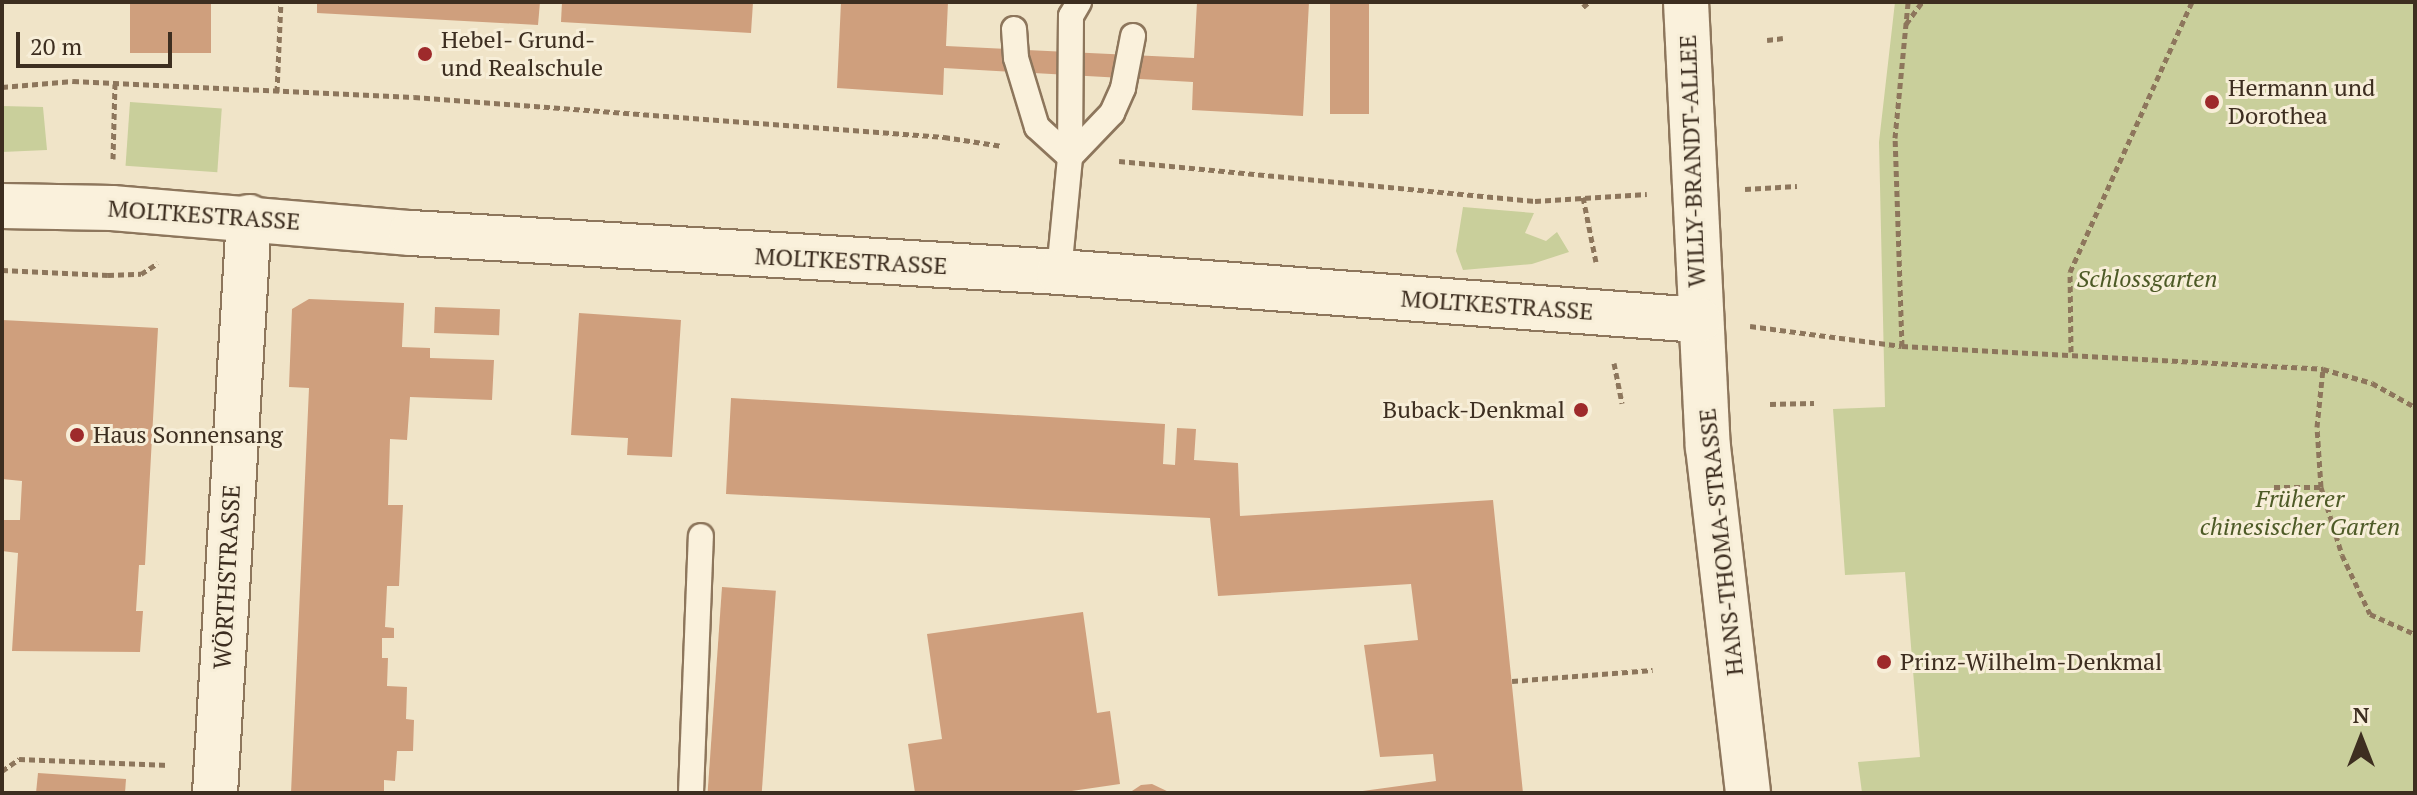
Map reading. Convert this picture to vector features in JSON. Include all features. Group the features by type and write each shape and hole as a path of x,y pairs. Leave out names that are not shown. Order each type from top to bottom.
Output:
{"main road":[{"name":"WILLY-BRANDT-ALLEE","path":"1686,2 1699,320"},
{"name":"MOLTKESTRASSE","path":"2,206 112,208 249,217 701,253 1059,272 1699,320"},
{"name":"WÖRTHSTRASSE","path":"216,780 249,217"},
{"name":"HANS-THOMA-STRASSE","path":"1699,320 1708,447 1752,784"}],"lane":[{"path":"1059,272 1070,157 1071,7"},
{"path":"1014,29 1019,69 1037,127 1070,157"},
{"path":"1070,157 1112,113 1123,88 1133,36"},
{"path":"691,793 701,536"}],"path":[{"path":"277,92 281,2"},
{"path":"1583,7 1589,2"},
{"path":"1902,346 1895,138 1903,28 1908,2"},
{"path":"1903,28 1922,2"},
{"path":"2071,352 2070,272 2192,2"},
{"path":"1767,40 1783,38"},
{"path":"112,208 115,84"},
{"path":"2,87 115,84 414,97 944,137 1070,157 1535,201 1692,191"},
{"path":"1699,320 1902,346 2071,352 2323,369 2372,383 2415,407"},
{"path":"2323,369 2317,427 2321,487 2342,555 2370,614 2415,634"},
{"path":"1770,404 1814,403"},
{"path":"2274,487 2321,487"},
{"path":"1512,681 1653,670"},
{"path":"2,771 19,759 216,780"}],"green space":[{"name":"Schlossgarten","path":"1895,2 2415,2 2415,793 1862,793 1858,762 1920,757 1905,572 1845,575 1833,409 1885,407 1879,142"},
{"path":"130,102 222,108 217,172 126,166"},
{"path":"2,106 43,107 47,150 2,152"},
{"path":"1463,207 1534,213 1525,233 1546,241 1557,232 1569,252 1532,264 1463,270 1456,251"}],"building":[{"path":"130,2 211,2 211,53 130,53"},
{"path":"317,2 540,2 538,25 317,13"},
{"path":"562,2 753,2 751,33 561,22"},
{"path":"841,2 948,2 946,46 1194,58 1197,2 1309,2 1303,116 1192,110 1193,82 944,68 943,95 837,88"},
{"path":"1330,2 1369,2 1369,114 1330,114"},
{"path":"309,299 404,303 402,347 430,348 430,358 494,360 492,400 410,397 407,440 390,439 388,505 403,505 399,586 387,586 385,627 394,628 394,638 382,638 382,658 388,658 387,686 407,687 406,719 414,720 413,751 397,751 395,781 384,780 384,793 291,793 309,388 289,387 292,309"},
{"path":"435,307 500,309 499,335 434,333"},
{"path":"579,313 681,320 672,457 627,455 628,438 571,435"},
{"name":"Haus Sonnensang","path":"2,320 158,328 145,565 139,565 136,611 143,611 140,652 12,651 18,553 2,551 4,520 20,520 22,481 2,479"},
{"path":"731,398 1165,424 1163,464 1175,465 1177,428 1196,429 1194,460 1238,463 1240,516 1493,500 1523,793 1348,793 1436,781 1433,754 1380,757 1364,645 1418,640 1411,584 1218,596 1210,518 726,494"},
{"path":"722,587 776,591 762,793 708,792"},
{"path":"1083,612 1097,713 1110,711 1120,784 1058,793 915,793 908,744 942,739 927,634"},
{"path":"38,773 126,779 125,793 36,793"},
{"path":"1152,784 1171,793 1129,793 1141,785"}],"place":[{"name":"Hebel- Grund- und Realschule","path":"425,54"},
{"name":"Hermann und Dorothea","path":"2212,102"},
{"name":"Buback-Denkmal","path":"1581,410"},
{"name":"Haus Sonnensang","path":"77,435"},
{"name":"Prinz-Wilhelm-Denkmal","path":"1884,662"}],"park label":[{"name":"Früherer chinesischer Garten","path":"2300,513"}]}
